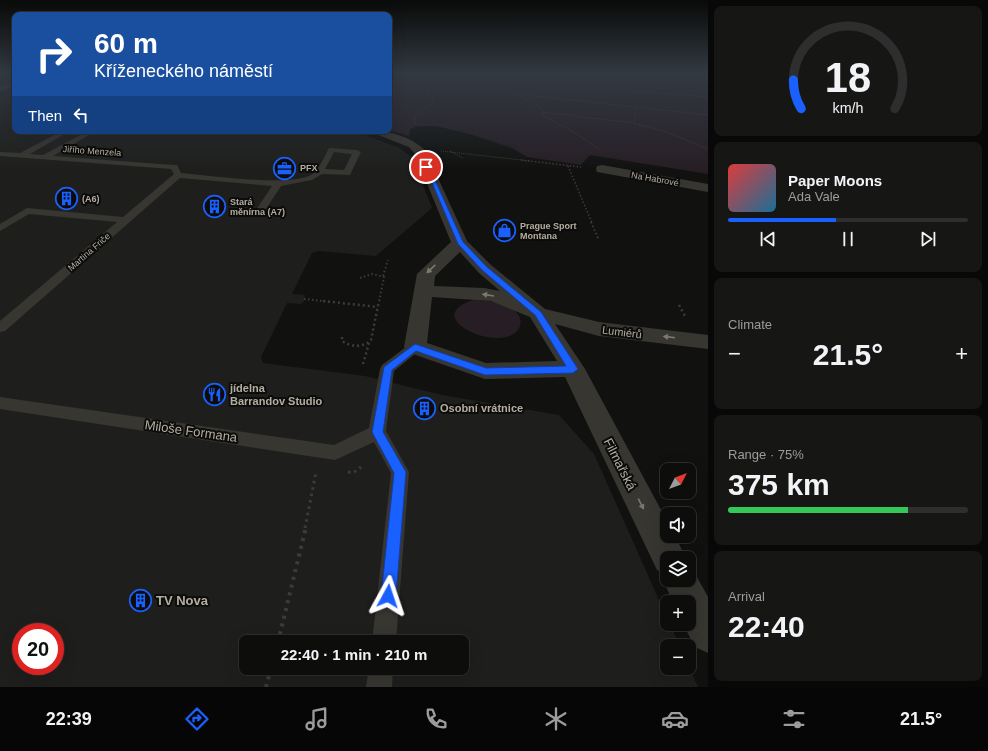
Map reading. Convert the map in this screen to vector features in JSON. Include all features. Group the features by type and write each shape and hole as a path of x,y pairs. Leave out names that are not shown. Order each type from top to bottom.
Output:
{"street":[{"path":"386,134 413,145 421,153 460,243 485,269 538,314"},
{"name":"Na Habrové","path":"602,169 708,188"},
{"path":"460,243 426,274 415,347 485,371 573,369"},
{"name":"Lumiérů","path":"423,291 490,295 538,314 599,329 708,342"},
{"name":"Filmařská","path":"538,314 573,369 665,551"},
{"path":"684,587 708,634"}],"lane":[{"path":"20,156 61,134"},
{"path":"45,157 87,134"},
{"name":"Jiřího Menzela","path":"0,154 174,167 178,175"},
{"path":"178,175 278,184 309,178 319,171"},
{"name":"Martina Friče","path":"0,328 178,175"},
{"path":"259,213 278,184"},
{"path":"0,228 26,211 125,220"},
{"path":"385,635 400,472 377,432 387,369 415,347"},
{"name":"Miloše Formana","path":"0,403 335,453 377,432"},
{"path":"379,687 380,675"}],"path":[{"path":"411,126 415,124 414,117 429,105"},
{"path":"535,105 541,108 544,116 572,131 604,153"},
{"path":"610,105 708,115"},
{"path":"634,123 636,108"},
{"path":"542,112 634,123 668,132 708,149"},
{"path":"421,153 447,150 511,160 568,166 598,238"},
{"path":"363,364 378,307 383,276 388,260"},
{"path":"360,278 366,274 383,276"},
{"path":"304,299 378,307"},
{"path":"342,337 342,341 348,344 360,346 369,343"},
{"path":"280,635 300,556 316,472"},
{"path":"266,687 269,675"}],"shaded area":[{"path":"0,105 12,105 12,134 363,134 399,148 412,157 432,208 376,256 318,251 312,253 292,294 305,295 304,301 301,304 287,303 261,357 263,363 365,376 442,395 559,415 594,454 660,602 660,631 673,631 677,639 660,639 660,675 693,675 698,687 0,687"},
{"path":"392,105 708,105 708,174 590,155 581,165 527,157 512,148 470,134 436,126 418,126 410,129 409,136 392,131"},
{"path":"473,300 496,302 509,306 519,316 521,322 520,327 512,335 498,338 488,337 467,330 460,325 455,318 455,312 461,306"}],"place":[{"name":"PFX","path":"284,168"},
{"name":"(A6)","path":"66,199"},
{"name":"Stará měnírna (A7)","path":"214,207"},
{"name":"Prague Sport Montana","path":"505,231"},
{"name":"jídelna Barrandov Studio","path":"214,394"},
{"name":"Osobní vrátnice","path":"424,408"},
{"name":"TV Nova","path":"140,600"}],"route":[{"path":"388,596 400,472 377,432 387,369 415,347 485,371 573,369 538,314 485,269 460,243 456,231 426,167"}]}
